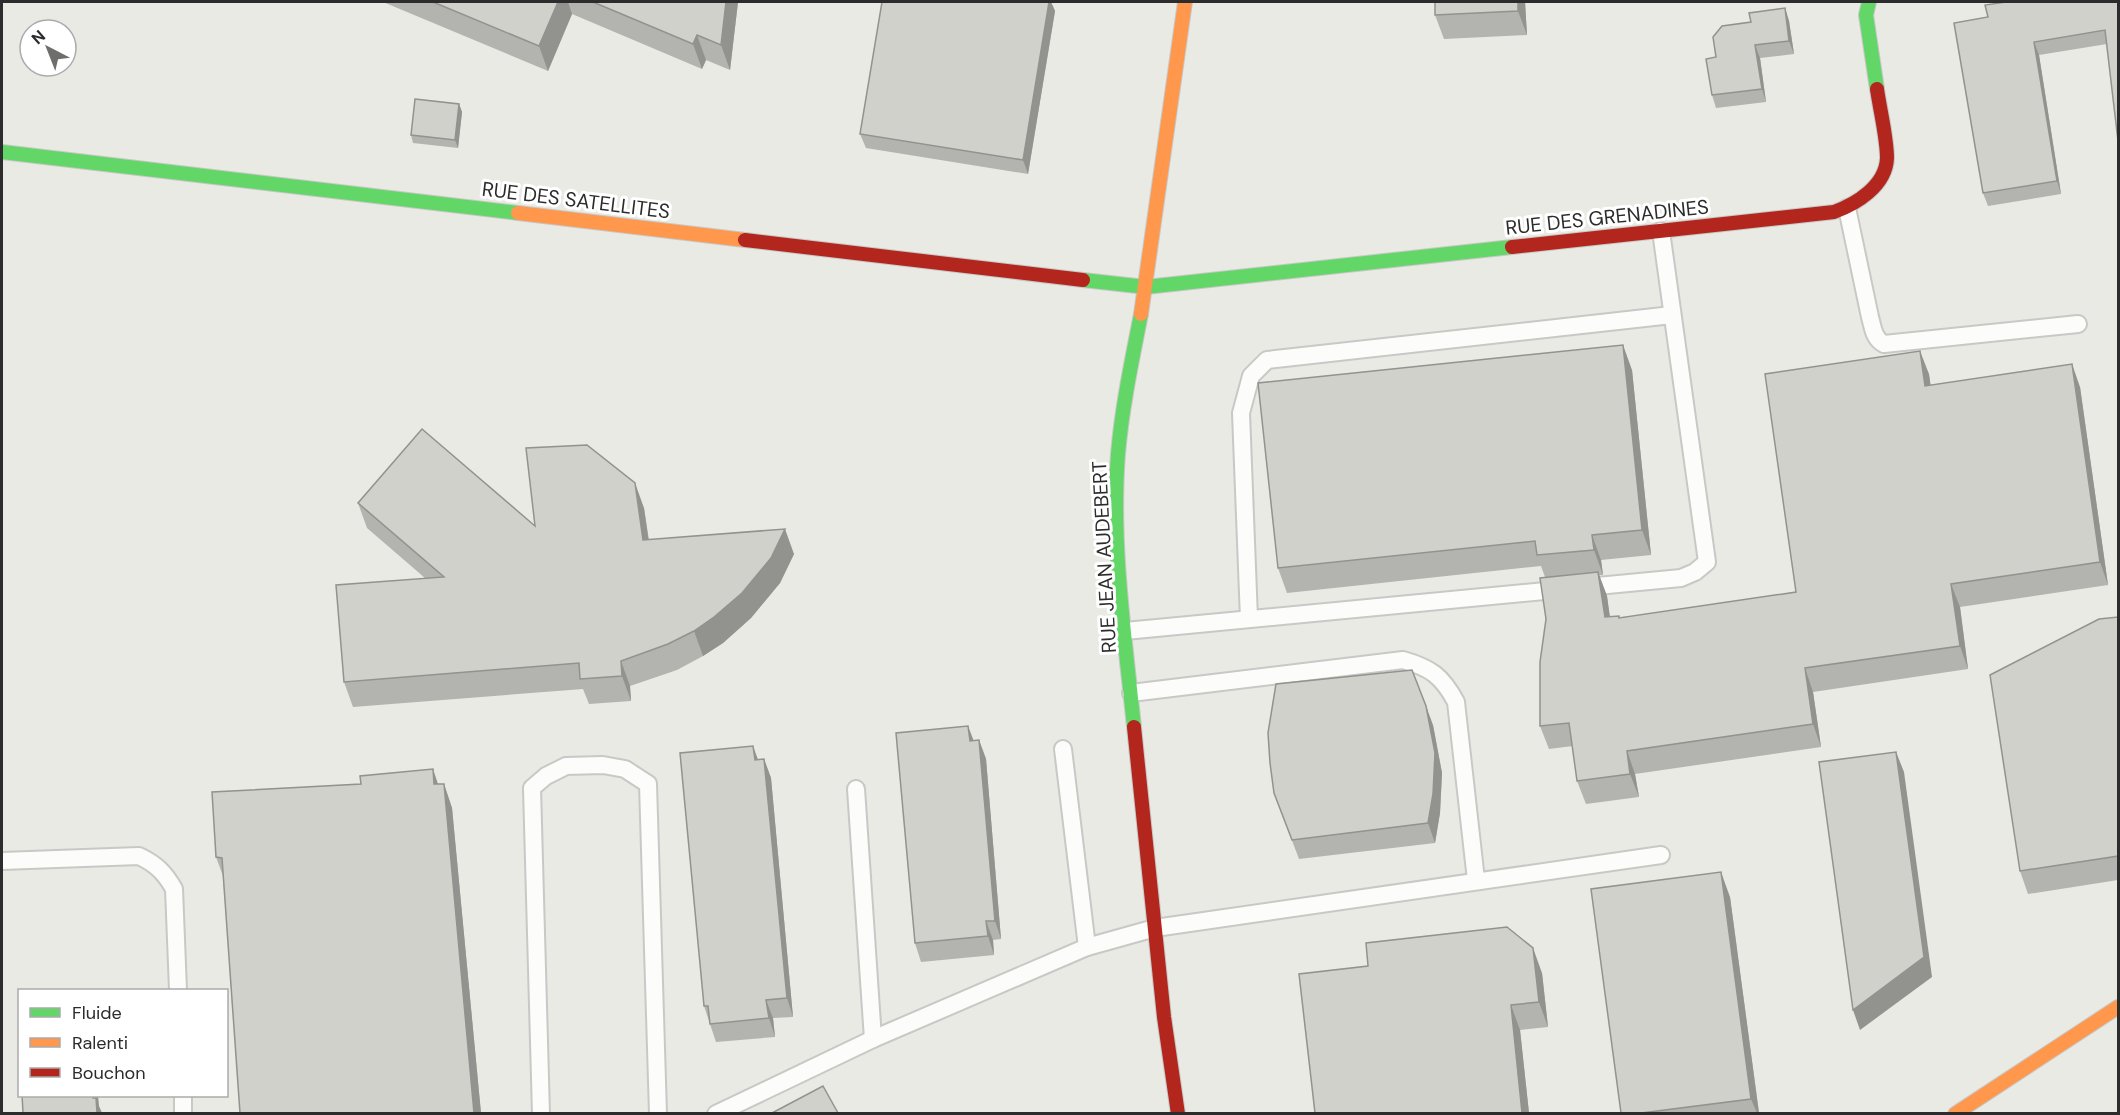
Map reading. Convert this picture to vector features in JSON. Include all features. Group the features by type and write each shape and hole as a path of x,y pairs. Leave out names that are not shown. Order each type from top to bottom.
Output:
{"street":[{"name":"RUE JEAN AUDEBERT","path":"1178,1113 1164,1017 1125,631 1118,511 1118,455 1124,399 1146,287 1185,2"},
{"name":"RUE DES GRENADINES","path":"1146,287 1834,212 1847,208 1861,201 1874,189 1883,175 1887,160 1866,15 1869,2"},
{"name":"RUE DES SATELLITES","path":"2,152 1146,287"},
{"path":"1955,1113 2118,1007"}],"lane":[{"path":"1847,208 1870,317 1874,332 1880,342 1884,344 2078,324"},
{"path":"1125,631 1681,578 1695,572 1707,562 1660,231"},
{"path":"1250,619 1241,413 1251,376 1267,360 1672,315"},
{"path":"1131,693 1404,660 1421,665 1436,674 1448,687 1456,702 1476,880"},
{"path":"1063,749 1087,946"},
{"path":"541,1113 532,788 546,776 566,766 603,765 625,769 648,784 658,1113"},
{"path":"856,789 873,1039"},
{"path":"716,1113 873,1039 1087,946 1155,928 1661,855"},
{"path":"2,861 139,856 154,863 166,875 174,889 178,989"},
{"path":"183,1097 183,1113"}],"building":[{"path":"433,2 558,2 539,46"},
{"path":"593,2 726,2 721,45 697,35 693,44"},
{"path":"882,2 1049,2 1023,160 860,134"},
{"path":"1435,2 1518,2 1518,11 1435,15"},
{"path":"2006,2 2118,2 2118,141 2105,30 2034,42 2057,181 1983,193 1954,23 1988,17 1985,5"},
{"path":"1785,8 1789,41 1755,45 1762,89 1712,95 1706,59 1716,57 1713,37 1722,26 1751,22 1749,13"},
{"path":"415,99 459,104 455,140 411,135"},
{"path":"1623,345 1642,530 1592,535 1594,550 1537,555 1535,541 1278,568 1258,383"},
{"path":"1920,351 1925,386 2072,364 2100,562 1951,584 1960,646 1805,668 1813,724 1627,751 1630,774 1577,781 1569,723 1540,726 1540,662 1546,619 1540,578 1598,572 1605,617 1619,616 1619,618 1796,592 1765,374"},
{"path":"422,429 535,526 526,448 587,445 635,483 643,540 785,529 771,558 742,593 694,631 668,644 621,661 622,676 580,679 579,663 344,682 336,585 444,577 358,503"},
{"path":"2118,617 2118,856 2020,871 1990,675 2099,619"},
{"path":"1412,670 1426,706 1435,753 1433,794 1428,823 1292,840 1274,793 1270,763 1268,733 1276,684"},
{"path":"968,726 970,741 979,740 995,921 986,921 988,936 915,943 896,733"},
{"path":"753,746 755,760 764,759 787,998 766,1000 769,1018 710,1024 708,1006 704,1006 680,753"},
{"path":"1896,752 1924,957 1853,1010 1819,762"},
{"path":"433,769 434,784 444,784 474,1113 240,1113 222,858 216,857 212,792 361,784 360,776"},
{"path":"1721,872 1751,1099 1641,1113 1621,1113 1591,889"},
{"path":"1507,927 1533,948 1539,1002 1511,1005 1522,1113 1315,1113 1299,974 1368,966 1366,943"},
{"path":"823,1086 838,1113 772,1113"},
{"path":"22,1097 96,1098 97,1113 23,1113"}],"traffic: fast":[{"path":"1869,2 1866,15 1877,89"},
{"path":"2,152 518,213"},
{"path":"1083,280 1146,287 1512,247"},
{"path":"1134,727 1120,591 1116,488 1122,419 1141,314"}],"traffic: slow":[{"path":"1141,314 1185,2"},
{"path":"518,213 745,240"},
{"path":"1955,1114 2118,1007"}],"traffic: jam":[{"path":"1512,247 1834,212 1843,209 1860,199 1876,185 1885,168 1886,142 1877,89"},
{"path":"745,240 1083,280"},
{"path":"1134,727 1164,1017 1178,1114"}]}
